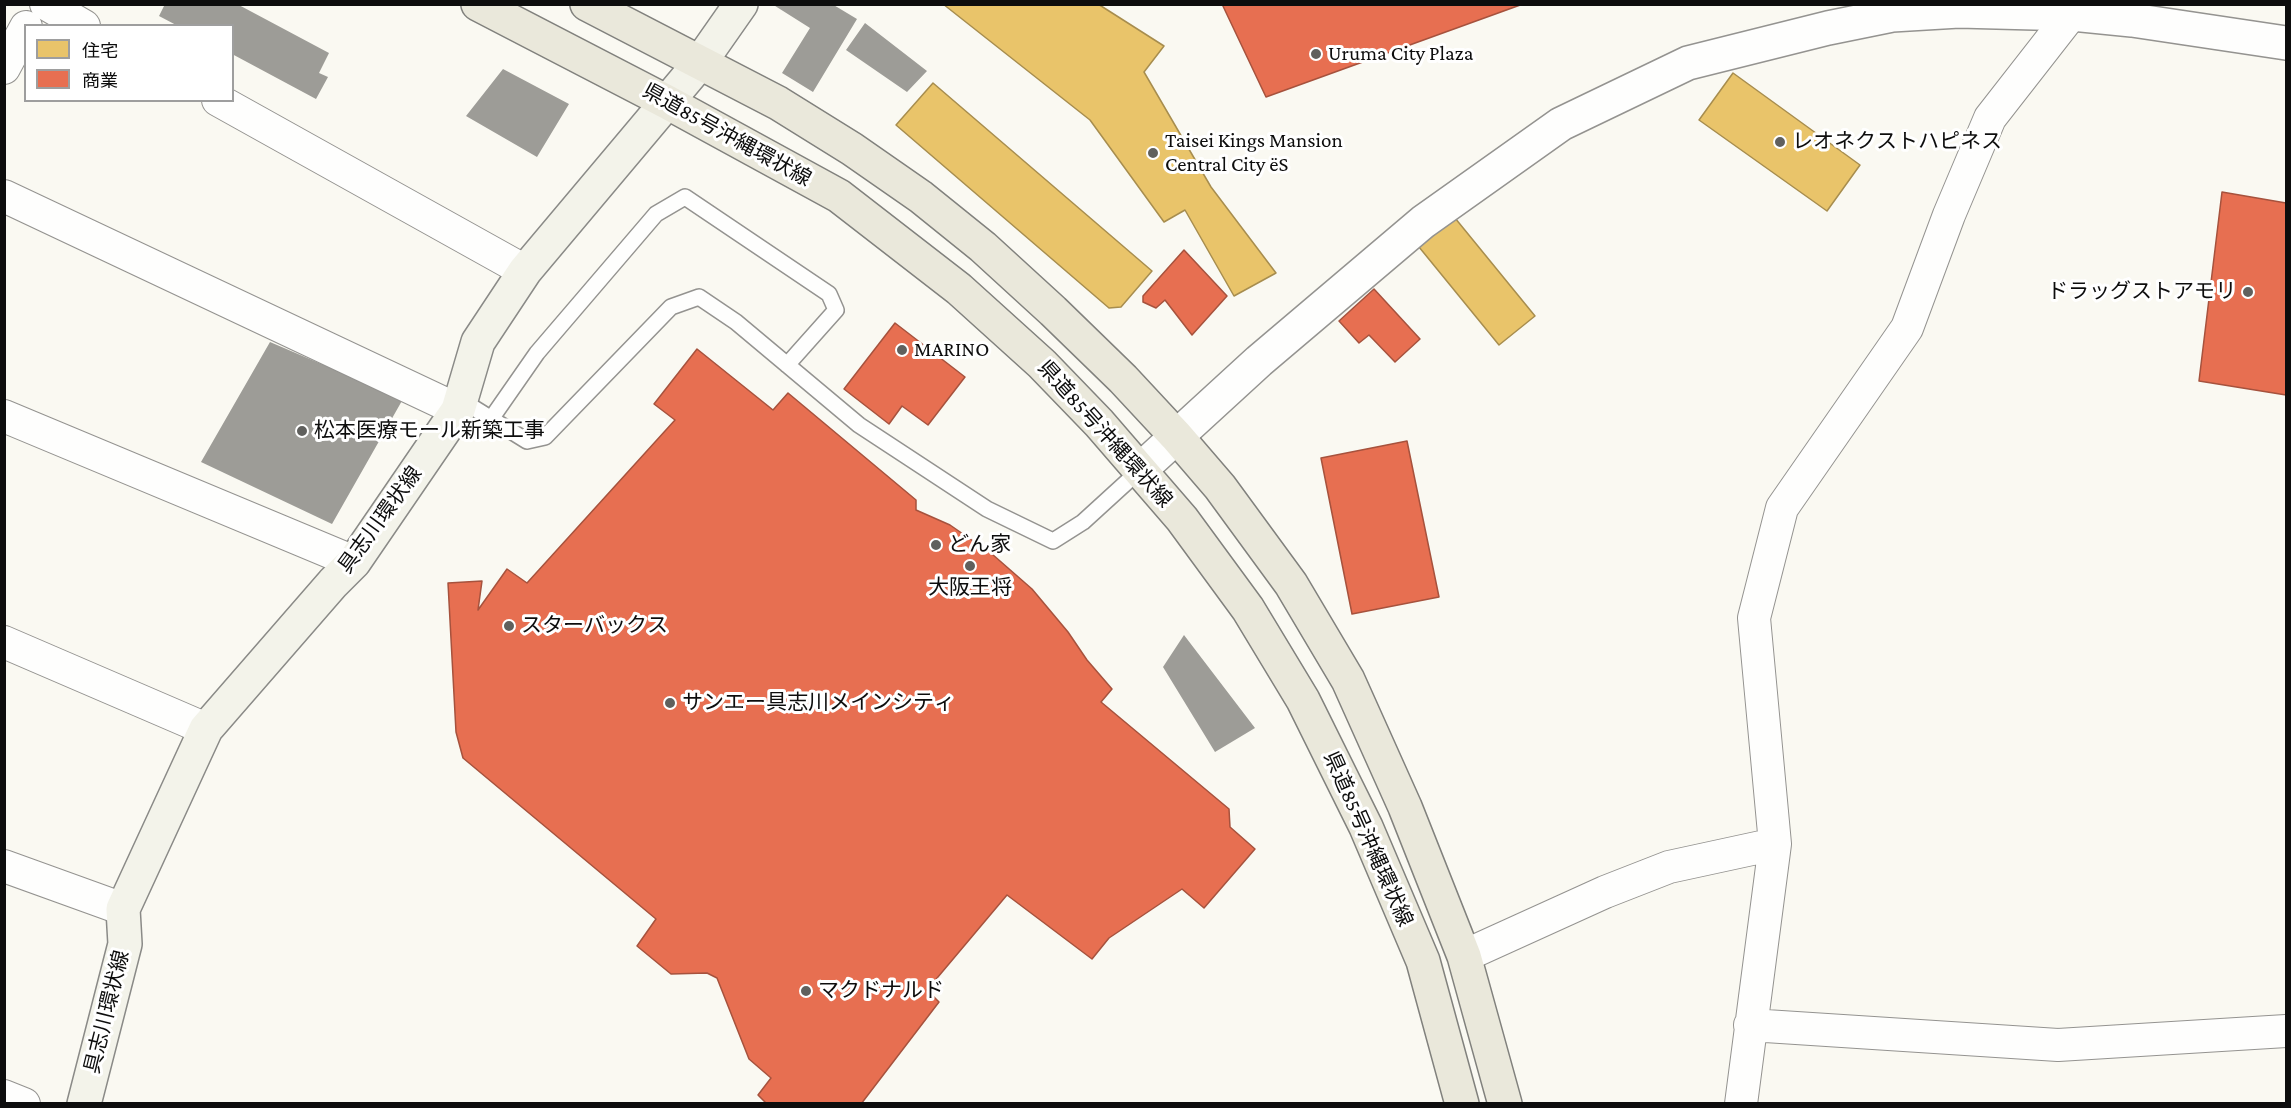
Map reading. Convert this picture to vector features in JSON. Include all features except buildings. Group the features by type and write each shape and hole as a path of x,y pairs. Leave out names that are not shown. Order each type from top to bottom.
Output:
{"main road":[{"name":"県道85号沖縄環状線","path":"478,4 667,102 839,196 950,282 1042,364 1140,470 1182,519 1248,609 1303,700 1366,827 1423,961 1462,1104"},
{"name":"県道85号沖縄環状線","path":"587,4 778,103 852,149 921,197 983,247 1053,311 1123,379 1221,487 1291,584 1348,680 1405,807 1464,956 1505,1104"},
{"name":"具志川環状線","path":"84,1104 124,944 123,909 206,729 354,562 459,405 478,342 525,271 699,64 741,4"}],"street":[{"path":"27,24 37,4"},
{"path":"46,4 81,24"},
{"path":"1742,1104 1750,1025 1775,844 1755,618 1782,508 1907,328 1949,215 1990,118 2076,9"},
{"path":"1140,470 1259,361 1423,222 1561,124 1688,63 1828,28 1892,15 1959,10 2076,9 2132,20 2286,43"},
{"path":"4,68 24,30"},
{"path":"222,102 525,271"},
{"path":"4,195 459,405"},
{"path":"4,416 354,562"},
{"path":"4,642 206,729"},
{"path":"1464,956 1605,892 1669,867 1775,844"},
{"path":"4,866 123,909"},
{"path":"1750,1025 2058,1045 2286,1031"},
{"path":"4,1096 24,1104"}],"lane":[{"path":"491,419 537,353 656,214 685,197 829,294 836,310 787,366"},
{"path":"459,405 491,419 527,441 545,437 670,306 699,297 736,322 859,425 987,508 1053,541 1083,522 1140,470"}],"place":[{"name":"Uruma City Plaza","path":"1316,54"},
{"name":"レオネクストハピネス","path":"1780,142"},
{"name":"Taisei Kings Mansion Central City ëS","path":"1153,153"},
{"name":"ドラッグストアモリ","path":"2248,292"},
{"name":"MARINO","path":"902,350"},
{"name":"松本医療モール新築工事","path":"302,431"},
{"name":"どん家","path":"936,545"},
{"name":"大阪王将","path":"970,566"},
{"name":"スターバックス","path":"509,626"},
{"name":"サンエー具志川メインシティ","path":"670,703"},
{"name":"マクドナルド","path":"806,991"}]}
